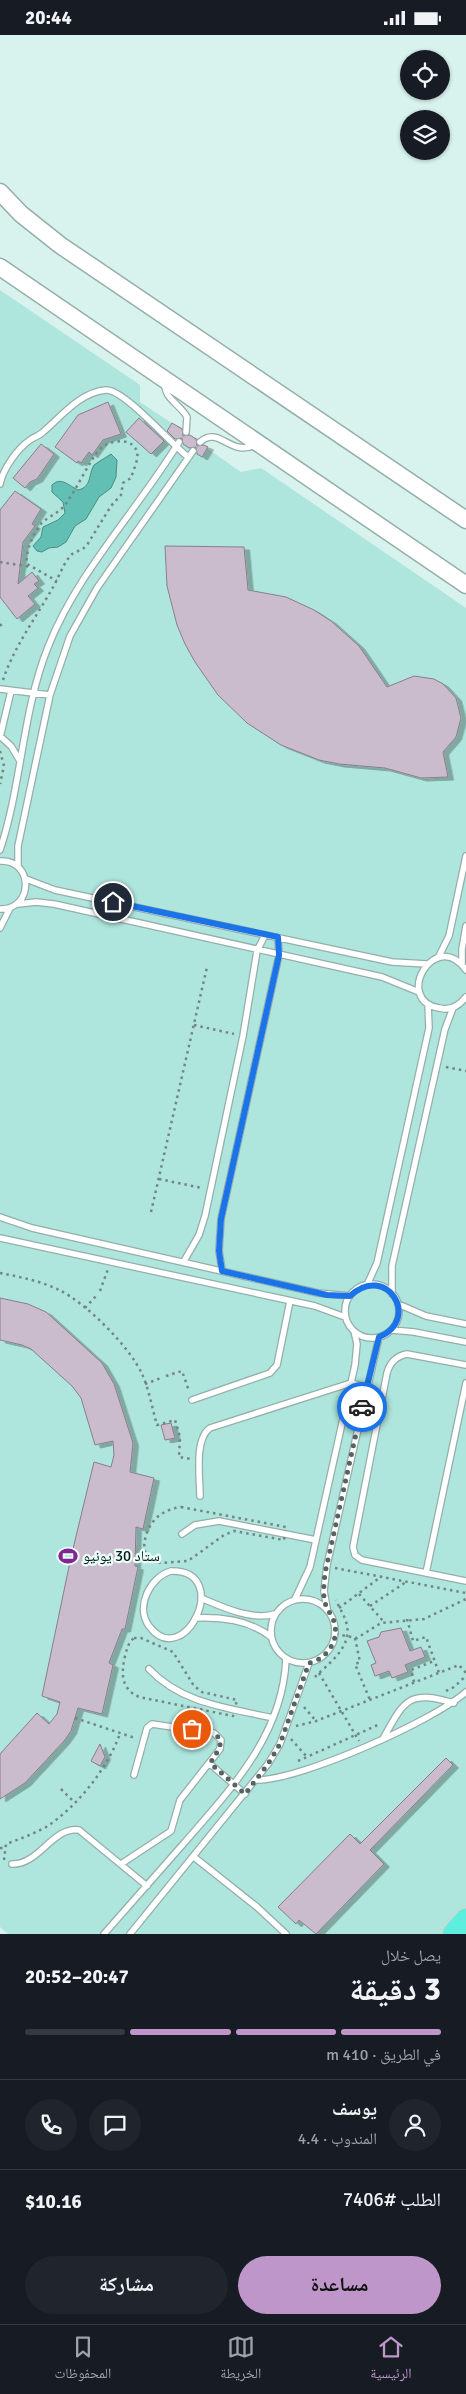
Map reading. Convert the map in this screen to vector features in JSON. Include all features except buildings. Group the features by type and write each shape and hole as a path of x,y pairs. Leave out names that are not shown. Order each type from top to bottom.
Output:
{"highway":[{"path":"453,1934 466,1919"}],"street":[{"path":"0,191 21,213 60,245 466,520"},
{"path":"0,267 466,585"}],"lane":[{"path":"165,381 167,393 187,417 186,432"},
{"path":"0,484 3,474 26,443 43,432 69,408 88,396 105,390 114,392 145,415 188,457"},
{"path":"200,442 206,437 214,436 240,449 258,444"},
{"path":"0,850 33,693 48,647 75,594 177,445"},
{"path":"18,866 18,846 50,695 62,655 88,601 193,451"},
{"path":"0,689 50,695"},
{"path":"11,691 0,737 11,746 20,761"},
{"path":"438,958 449,936 466,856"},
{"path":"0,861 11,862 18,866 26,879 56,890 392,962 427,964"},
{"path":"18,904 24,895 26,879"},
{"path":"0,909 36,901 54,904 257,951 382,977 419,992 428,1004 436,1008 453,1008 464,1002 466,997"},
{"path":"0,928 10,908"},
{"path":"462,964 462,949 466,926"},
{"path":"184,1261 199,1235 210,1191 243,1036 257,951 265,935"},
{"path":"222,1271 219,1251 221,1219 279,955 278,937"},
{"path":"419,992 419,977 427,964 438,958 447,957 462,964 466,970"},
{"path":"367,1285 377,1263 429,1027 428,1004"},
{"path":"392,1294 392,1266 437,1065 448,1019 453,1008"},
{"path":"0,1217 32,1228 327,1295 350,1296"},
{"path":"0,1237 325,1309 346,1317"},
{"path":"295,1599 307,1575 316,1540 357,1351 354,1331 346,1317 345,1309 350,1296 357,1289 367,1285 383,1287 392,1294 398,1304 398,1318 392,1330"},
{"path":"192,1400 264,1377 274,1369 277,1365 290,1301"},
{"path":"398,1304 426,1316 466,1324"},
{"path":"354,1331 366,1338 379,1337 392,1330 414,1331 466,1342"},
{"path":"327,1608 312,1600 295,1599 284,1605 275,1614 272,1623 272,1637 278,1651 286,1659 297,1663 311,1663 324,1656 332,1646 336,1634 331,1614 327,1608 324,1591 325,1573 366,1387 379,1337"},
{"path":"466,1365 407,1354 401,1355 388,1367 352,1547 358,1558 466,1581"},
{"path":"200,1496 201,1438 210,1428 351,1383 366,1387"},
{"path":"426,1573 466,1383"},
{"path":"182,1534 195,1525 219,1521 316,1540"},
{"path":"178,1571 191,1576 199,1586 201,1598 197,1618 189,1630 183,1634 170,1637 163,1636 151,1629 144,1617 144,1602 153,1582 164,1573 178,1571"},
{"path":"201,1598 251,1615 261,1617 275,1614"},
{"path":"197,1618 216,1618 248,1624 272,1637"},
{"path":"104,1934 234,1785 252,1760 273,1718 284,1682 286,1659"},
{"path":"130,1934 257,1780 275,1753 284,1734 296,1698 311,1663"},
{"path":"149,1669 168,1686 188,1697 273,1718"},
{"path":"257,1780 287,1777 363,1747 454,1703 466,1691"},
{"path":"384,1737 401,1707 411,1699 426,1696 454,1703"},
{"path":"121,1864 167,1835 173,1826 175,1811 180,1800 210,1763 221,1744 218,1736 214,1733 154,1724 147,1728 134,1775"},
{"path":"210,1763 245,1794"},
{"path":"12,1864 27,1861 65,1831 74,1829 83,1832 146,1886"},
{"path":"194,1857 286,1934"}],"path":[{"path":"0,689 18,646 71,555 81,551 87,545 111,506 121,495 122,485 131,478 138,455 135,447 127,442 116,441 102,447 64,505 56,515 40,524 36,530 26,559 27,564 31,568"},
{"path":"0,562 31,568 57,581"},
{"path":"0,624 3,628"},
{"path":"0,751 4,766 0,784"},
{"path":"151,1212 207,967"},
{"path":"194,1025 243,1036"},
{"path":"437,1065 466,1071"},
{"path":"159,1179 210,1191"},
{"path":"100,1291 111,1261"},
{"path":"0,1273 52,1287 70,1295 84,1308 127,1349 142,1375 156,1425 175,1420 180,1437 179,1457 200,1460"},
{"path":"84,1308 96,1295"},
{"path":"166,1376 182,1371 192,1400"},
{"path":"145,1384 161,1378"},
{"path":"334,1574 335,1567 466,1593"},
{"path":"331,1614 382,1576"},
{"path":"370,1607 407,1581"},
{"path":"359,1594 384,1622"},
{"path":"313,1680 335,1659 347,1637 347,1624 335,1596"},
{"path":"336,1634 355,1638 384,1622 391,1623 407,1619 424,1619 466,1599"},
{"path":"407,1619 413,1641 426,1637 439,1673"},
{"path":"355,1638 360,1662 355,1664 370,1700"},
{"path":"414,1682 411,1670 434,1661"},
{"path":"311,1663 319,1673 363,1747"},
{"path":"287,1725 298,1726 316,1721 459,1665 466,1674 452,1689 444,1690"},
{"path":"403,1687 405,1691"},
{"path":"296,1698 316,1721"},
{"path":"302,1713 306,1699"},
{"path":"75,1718 144,1740"},
{"path":"290,1747 300,1719"},
{"path":"294,1762 307,1758 377,1726 384,1719"},
{"path":"4,1861 6,1844 48,1826 74,1801 107,1763 120,1733"},
{"path":"284,1734 293,1740 312,1767"},
{"path":"61,1789 74,1801"},
{"path":"0,1848 6,1848"}],"green space":[{"path":"0,290 140,385 140,402 208,447 208,449 241,472 261,468 466,608 466,1934 8,1934 0,1927"}],"water":[{"path":"111,454 117,460 116,477 111,488 99,497 86,519 75,526 66,542 58,547 49,548 42,552 37,551 33,546 41,537 43,527 58,520 65,513 63,502 52,492 52,485 59,481 78,490 86,486 94,465"}],"way so far":[{"path":"192,1729 214,1733 218,1736 221,1740 220,1749 210,1763 245,1794 257,1780 280,1744 309,1663 324,1656 332,1646 336,1634 335,1624 325,1600 325,1573 362,1407"}],"place":[{"name":"ستاد 30 يونيو","path":"68,1556"}],"route":[{"path":"113,902 278,937 280,951 263,1019 219,1229 219,1251 222,1271 335,1296 350,1296 357,1289 367,1285 378,1285 388,1290 398,1304 398,1318 392,1330 386,1335 379,1337 362,1407"}]}
